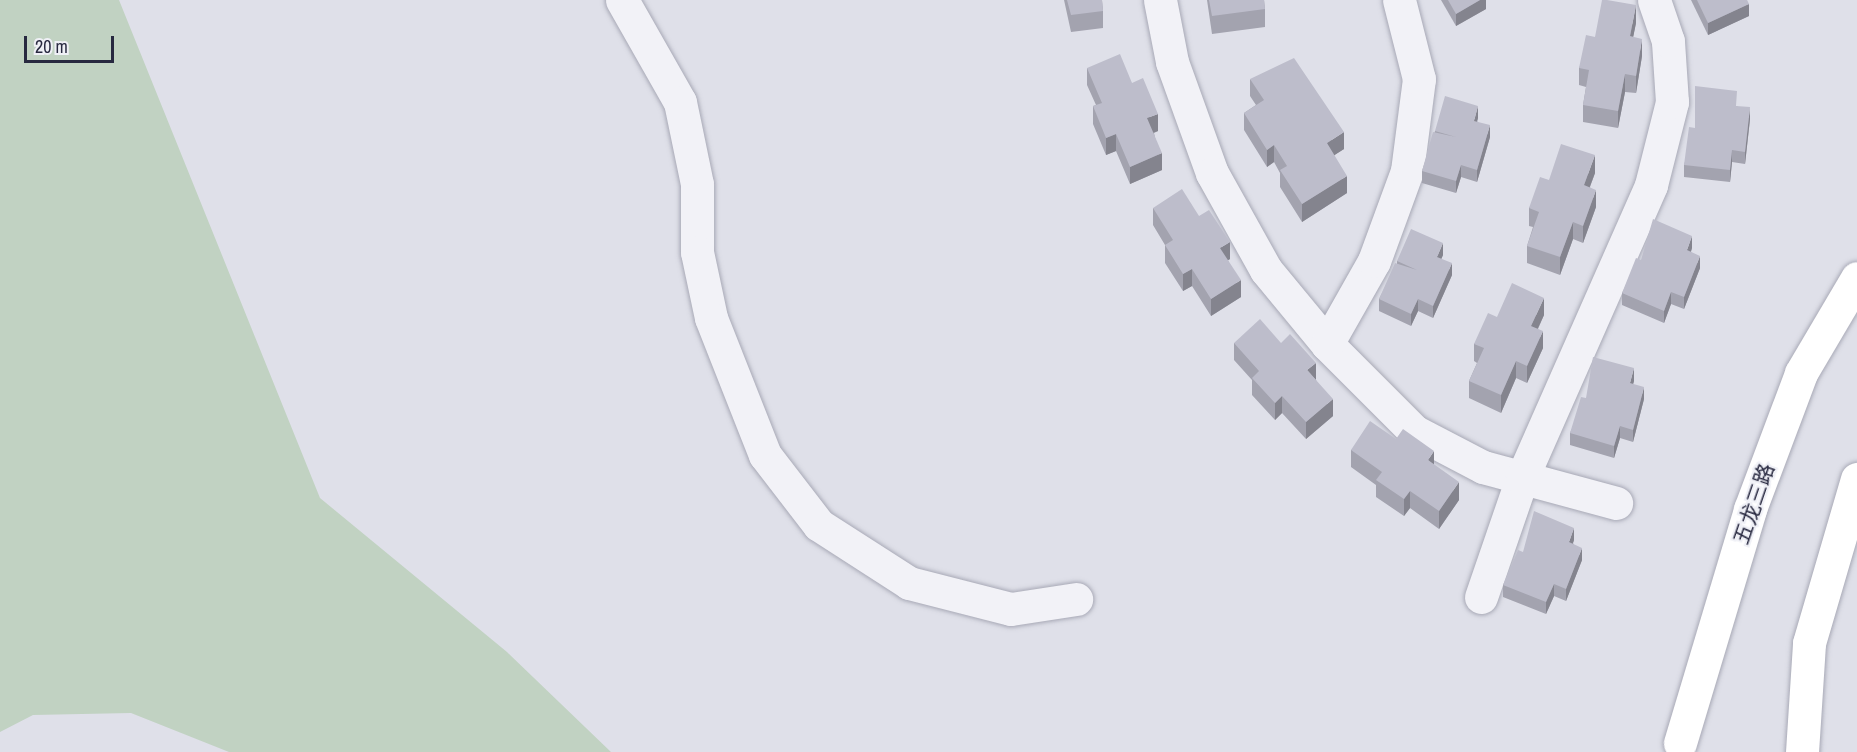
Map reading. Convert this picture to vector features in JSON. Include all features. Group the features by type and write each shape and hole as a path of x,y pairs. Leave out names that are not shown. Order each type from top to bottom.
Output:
{"main road":[{"name":"五龙三路","path":"1680,743 1750,509 1801,373 1857,278"},
{"path":"1802,752 1809,643 1857,479"}],"lane":[{"path":"622,0 680,102 697,184 697,252 711,318 765,455 819,525 909,583 1011,609 1076,599"},
{"path":"1160,0 1173,62 1212,173 1266,270 1327,344 1414,431 1483,467 1616,503"},
{"path":"1327,344 1374,261 1407,171 1419,79 1400,0"},
{"path":"1481,597 1522,478 1651,185 1672,102 1668,41 1654,0"}],"green space":[{"path":"0,0 119,0 320,498 507,652 611,752 229,752 131,713 33,715 0,732"}],"building":[{"path":"1067,0 1102,0 1103,11 1071,15"},
{"path":"1209,0 1264,0 1265,9 1212,16"},
{"path":"1448,0 1480,0 1456,14"},
{"path":"1602,0 1636,5 1630,36 1642,39 1636,76 1625,74 1618,111 1583,105 1589,70 1579,68 1586,35 1595,37"},
{"path":"1697,0 1747,0 1749,4 1708,23"},
{"path":"1120,54 1132,83 1143,78 1158,114 1147,118 1162,153 1130,167 1116,134 1106,138 1093,106 1102,103 1087,68"},
{"path":"1294,58 1344,132 1327,143 1347,176 1302,204 1280,170 1287,166 1274,145 1267,150 1244,113 1264,100 1250,79"},
{"path":"1695,86 1737,91 1736,106 1750,107 1745,152 1732,150 1730,170 1684,165 1689,127 1695,128"},
{"path":"1445,96 1478,106 1474,121 1490,125 1477,170 1461,165 1456,181 1422,171 1433,132 1456,137 1435,131"},
{"path":"1561,144 1595,155 1584,185 1596,190 1583,226 1573,222 1560,257 1527,246 1539,212 1529,208 1540,177 1549,180"},
{"path":"1182,189 1199,216 1209,210 1230,242 1220,248 1241,280 1211,299 1192,269 1183,274 1165,245 1173,240 1153,208"},
{"path":"1653,219 1692,236 1687,250 1700,256 1684,297 1671,292 1664,311 1622,293 1636,258 1641,260"},
{"path":"1411,229 1443,243 1437,257 1452,263 1433,306 1418,299 1411,314 1379,299 1395,263 1417,270 1397,261"},
{"path":"1512,283 1544,298 1531,326 1543,331 1527,366 1516,361 1501,395 1469,381 1484,348 1474,344 1488,313 1497,317"},
{"path":"1260,319 1281,343 1290,334 1316,363 1307,370 1333,399 1306,422 1282,396 1275,403 1252,378 1259,371 1234,343"},
{"path":"1593,357 1634,368 1630,383 1644,387 1633,430 1620,426 1614,446 1570,433 1581,397 1586,398"},
{"path":"1370,421 1396,439 1403,429 1434,451 1428,460 1459,482 1439,511 1410,491 1404,499 1376,480 1382,472 1351,450"},
{"path":"1534,511 1574,528 1569,542 1582,548 1566,589 1554,584 1546,602 1503,585 1518,550 1523,552"}]}
